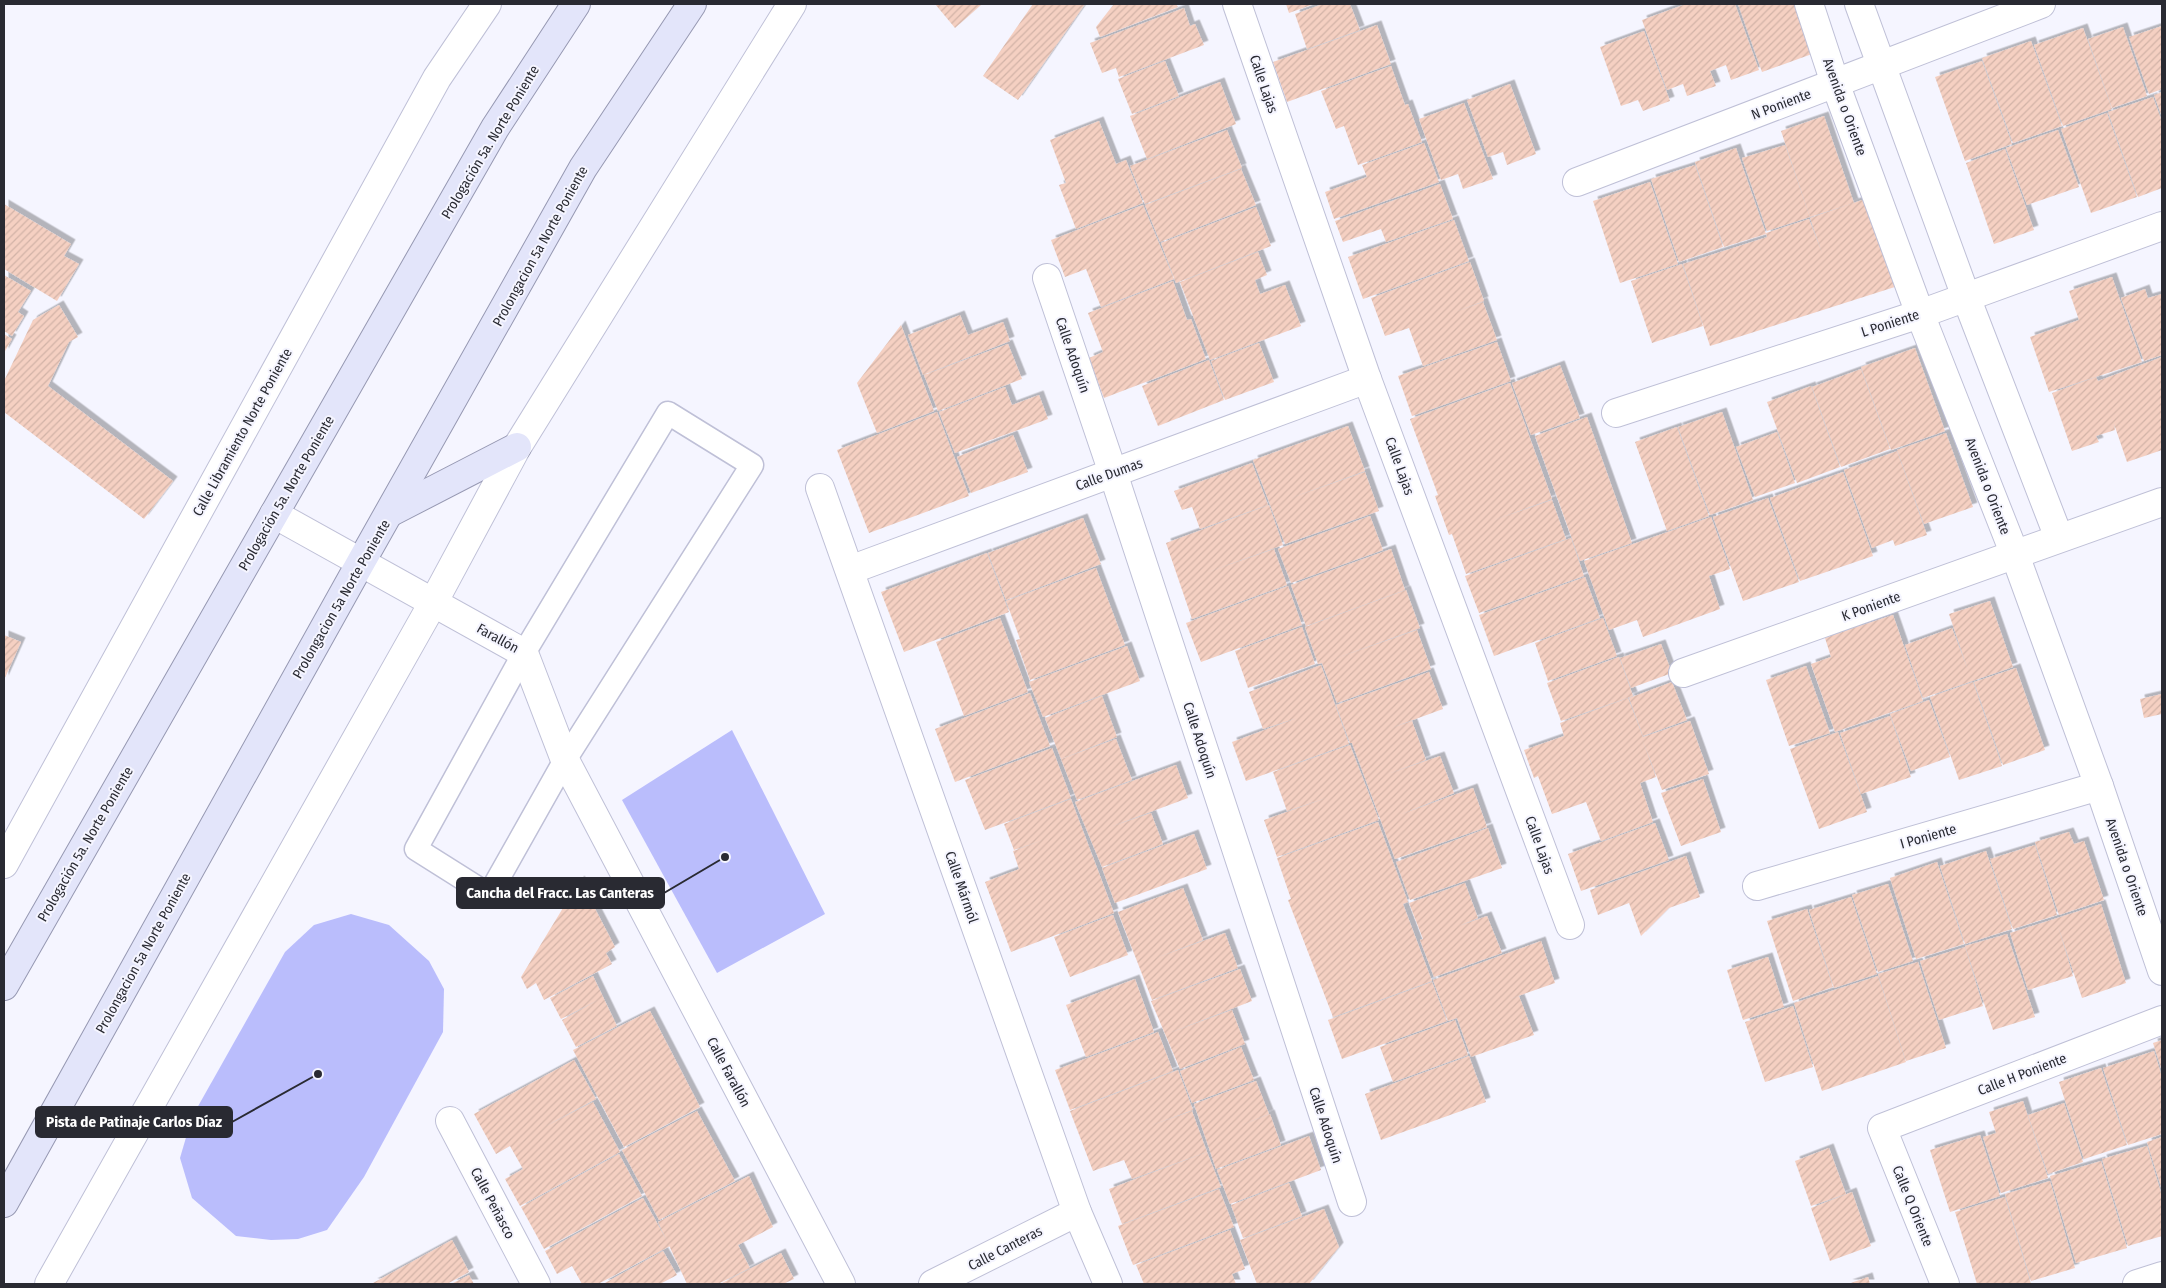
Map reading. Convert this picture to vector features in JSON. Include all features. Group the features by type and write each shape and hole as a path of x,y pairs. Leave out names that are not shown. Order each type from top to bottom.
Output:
{"main road":[{"name":"Prologación 5a. Norte Poniente","path":"4,986 496,128 576,4"},
{"name":"Prolongacion 5a Norte Poniente","path":"5,1198 360,562 391,512 583,168 692,4"},
{"path":"391,512 517,447"}],"street":[{"name":"Calle Libramiento Norte Poniente","path":"4,864 437,78 487,4"},
{"path":"49,1284 433,603 517,447 792,4"},
{"name":"Calle Lajas","path":"1236,4 1368,379 1570,925"},
{"name":"Avenida o Oriente","path":"1809,4 1920,314 2015,555 2099,786 2162,971"},
{"path":"1859,4 1966,297 2059,538"},
{"name":"N Poniente","path":"1577,182 2041,4"},
{"name":"L Poniente","path":"1616,414 1920,314 2162,226"},
{"name":"Calle Adoquín","path":"1047,278 1352,1202"},
{"name":"Calle Dumas","path":"850,570 1368,379"},
{"name":"Calle Mármól","path":"820,488 1077,1212 1108,1284"},
{"name":"K Poniente","path":"1683,673 2162,502"},
{"name":"Farallón","path":"274,514 524,653 565,760 617,859"},
{"name":"I Poniente","path":"1757,886 2099,786"},
{"name":"Calle Farallón","path":"617,859 841,1284"},
{"name":"Calle H Poniente","path":"1882,1128 2162,1020"},
{"name":"Calle Peñasco","path":"450,1121 536,1284"},
{"name":"Calle Q Oriente","path":"1882,1128 1945,1284"},
{"name":"Calle Canteras","path":"933,1284 1077,1212"},
{"path":"2137,1284 2162,1276"}],"lane":[{"path":"668,413 752,465 565,760 490,895 416,849 524,653 668,413"}],"shaded area":[{"path":"732,730 825,914 717,973 622,800"},
{"path":"351,914 389,925 429,961 444,989 443,1032 364,1177 327,1230 298,1239 271,1240 236,1236 192,1198 180,1158 192,1117 285,952 314,925"}],"building":[{"path":"935,4 982,4 955,28"},
{"path":"1033,4 1085,4 1018,100 983,76"},
{"path":"1114,4 1176,4 1178,7 1100,37 1096,27"},
{"path":"1286,4 1314,4 1289,13"},
{"path":"1323,4 1350,4 1360,30 1307,49 1295,14"},
{"path":"1686,4 1735,4 1759,70 1731,80 1726,65 1710,71 1716,86 1687,96 1683,84 1667,90 1642,20"},
{"path":"1738,4 1794,4 1812,54 1762,72"},
{"path":"1184,8 1190,26 1195,24 1204,45 1119,77 1116,68 1102,73 1090,43"},
{"path":"1377,25 1391,64 1287,102 1273,62"},
{"path":"2162,26 2162,89 2149,94 2129,37"},
{"path":"2123,27 2147,96 2112,108 2088,39"},
{"path":"2083,28 2112,109 2063,126 2034,45"},
{"path":"1644,31 1670,101 1643,111 1638,100 1621,106 1600,47"},
{"path":"2031,41 2062,126 2013,143 1982,58"},
{"path":"1165,61 1179,96 1132,114 1118,79"},
{"path":"1982,61 2012,144 1965,161 1935,77"},
{"path":"1391,66 1405,105 1376,116 1408,104 1422,142 1358,165 1344,126 1336,129 1321,91"},
{"path":"1220,82 1236,124 1147,159 1130,116"},
{"path":"1510,84 1536,154 1507,165 1503,152 1488,157 1467,100"},
{"path":"2162,92 2162,117 2154,95"},
{"path":"2153,97 2162,122 2162,188 2138,197 2108,112"},
{"path":"1464,103 1493,179 1463,189 1458,174 1441,180 1419,119"},
{"path":"2107,113 2137,197 2091,213 2061,129"},
{"path":"1824,116 1854,203 1810,217 1781,131"},
{"path":"1099,121 1116,164 1126,160 1143,203 1076,229 1059,185 1066,183 1050,140"},
{"path":"1227,130 1242,168 1145,204 1130,166"},
{"path":"2058,130 2079,187 2027,205 2006,148"},
{"path":"1424,143 1439,182 1334,219 1325,192 1367,177 1362,165"},
{"path":"1785,145 1810,217 1767,231 1742,158"},
{"path":"1736,148 1766,234 1724,247 1695,162"},
{"path":"2005,149 2034,230 1994,244 1966,163"},
{"path":"1695,165 1723,247 1679,262 1651,179"},
{"path":"1241,169 1256,205 1160,242 1145,205"},
{"path":"1650,182 1678,264 1620,283 1593,201"},
{"path":"1440,184 1453,219 1386,242 1381,229 1343,242 1335,221"},
{"path":"1871,197 1901,285 1710,346 1683,264 1767,237 1766,233 1809,219 1822,253 1810,218"},
{"path":"4,204 71,244 64,256 79,264 57,301 4,269"},
{"path":"1143,205 1174,279 1101,307 1086,269 1065,277 1051,240"},
{"path":"1256,207 1271,246 1176,283 1161,243"},
{"path":"1454,220 1469,261 1363,299 1348,257"},
{"path":"1258,252 1267,275 1255,280 1260,294 1285,285 1301,326 1210,360 1180,282"},
{"path":"1470,262 1484,301 1455,312 1483,302 1497,340 1423,366 1409,328 1385,336 1371,298"},
{"path":"1682,264 1703,326 1652,343 1631,281"},
{"path":"4,275 31,291 18,312 24,316 12,336 4,331"},
{"path":"2112,277 2142,362 2049,392 2030,337 2079,320 2069,291"},
{"path":"1173,281 1187,320 1191,319 1206,359 1104,398 1089,358 1103,352 1088,313"},
{"path":"2145,289 2148,298 2162,294 2162,355 2144,361 2121,298"},
{"path":"59,305 78,337 69,342 48,386 173,481 144,519 4,412 4,381 33,320"},
{"path":"960,315 968,335 1003,322 1010,341 923,375 908,335"},
{"path":"901,325 934,411 877,433 857,383"},
{"path":"4,334 12,339 4,353"},
{"path":"1497,342 1511,381 1412,416 1398,376"},
{"path":"1259,343 1274,382 1225,400 1211,361"},
{"path":"1008,344 1022,379 938,411 924,375"},
{"path":"1915,348 1945,431 1891,450 1861,367"},
{"path":"2162,357 2162,450 2127,462 2114,424 2115,430 2096,436 2099,442 2072,451 2052,393 2096,377 2098,381"},
{"path":"1209,360 1224,400 1158,426 1142,386"},
{"path":"1560,365 1580,418 1531,435 1512,383"},
{"path":"1861,369 1890,449 1841,467 1812,387"},
{"path":"1510,383 1552,499 1491,521 1552,500 1566,539 1466,574 1452,534 1449,535 1435,496 1438,495 1410,419"},
{"path":"1811,386 1840,467 1797,483 1767,402"},
{"path":"1005,387 1012,405 1039,395 1048,419 955,453 939,412"},
{"path":"937,412 969,496 869,533 837,450"},
{"path":"1722,412 1753,500 1710,515 1678,427"},
{"path":"1587,417 1632,543 1580,561 1535,436"},
{"path":"1348,426 1365,471 1288,499 1365,472 1379,511 1285,544 1253,460"},
{"path":"1677,427 1709,516 1667,531 1635,442"},
{"path":"1777,432 1795,483 1755,497 1736,447"},
{"path":"1946,433 1973,507 1924,524 1897,450"},
{"path":"1013,435 1028,472 971,493 957,457"},
{"path":"1897,451 1927,535 1895,546 1893,540 1872,548 1844,470"},
{"path":"1252,463 1268,505 1200,529 1192,507 1182,510 1174,491"},
{"path":"1843,472 1873,556 1800,581 1770,498"},
{"path":"1768,498 1799,582 1743,601 1713,517"},
{"path":"1269,505 1283,545 1205,573 1274,549 1287,585 1192,619 1166,543"},
{"path":"1370,516 1383,550 1291,583 1278,549"},
{"path":"1711,517 1730,569 1709,576 1720,609 1643,637 1637,620 1609,630 1584,561"},
{"path":"1083,518 1101,564 1006,600 988,553"},
{"path":"1571,538 1584,576 1479,613 1465,576"},
{"path":"1391,549 1405,590 1306,626 1291,585"},
{"path":"987,553 1009,612 904,652 881,592"},
{"path":"1096,568 1125,645 1030,680 1016,640 1020,639 1006,601"},
{"path":"1585,577 1600,618 1494,656 1479,615"},
{"path":"1288,586 1302,625 1201,662 1186,623"},
{"path":"1406,590 1420,628 1331,660 1417,630 1431,669 1337,703 1322,663 1318,664 1305,627"},
{"path":"1990,601 2013,667 1923,698 1905,645 1952,628 1968,670 1949,614"},
{"path":"1893,615 1923,701 1835,732 1811,664 1831,657 1825,638"},
{"path":"1000,618 1028,692 964,716 936,642"},
{"path":"1603,618 1617,656 1548,681 1535,643"},
{"path":"1302,627 1315,664 1248,688 1235,651"},
{"path":"4,635 21,642 4,680"},
{"path":"1661,644 1672,673 1631,688 1620,658"},
{"path":"1127,646 1140,681 1043,717 1029,682"},
{"path":"1619,657 1633,696 1561,721 1547,683"},
{"path":"1321,665 1349,744 1246,781 1232,742 1297,718 1263,729 1249,692"},
{"path":"1806,666 1830,733 1789,746 1766,680"},
{"path":"2016,668 2045,750 2003,765 1974,682"},
{"path":"1429,672 1443,709 1391,728 1412,721 1426,760 1388,774 1440,756 1454,793 1402,814 1473,788 1487,827 1395,859 1336,705"},
{"path":"1672,682 1687,720 1643,736 1629,698"},
{"path":"1973,682 2002,766 1959,780 1930,697"},
{"path":"1030,693 1050,746 955,782 935,729"},
{"path":"2162,694 2162,714 2144,718 2140,699"},
{"path":"1102,696 1117,737 1061,759 1045,718"},
{"path":"1628,698 1643,737 1690,721 1709,774 1662,790 1642,739 1656,777 1640,783 1653,822 1601,841 1586,802 1552,814 1538,776 1534,778 1524,750 1564,736 1560,723"},
{"path":"1929,700 1950,757 1911,771 1890,714"},
{"path":"1890,716 1911,777 1861,794 1840,733"},
{"path":"1838,732 1867,812 1819,829 1790,749"},
{"path":"1116,739 1132,780 1077,800 1061,759"},
{"path":"1350,745 1379,820 1277,857 1264,820 1329,797 1287,811 1273,772"},
{"path":"1052,748 1071,798 985,830 965,780"},
{"path":"1176,765 1188,798 1110,827 1151,813 1163,844 1102,867 1075,802"},
{"path":"1703,779 1721,832 1681,846 1661,793"},
{"path":"1071,799 1114,913 1011,952 985,882 1019,869 1013,851 1043,840 1014,850 1004,824"},
{"path":"1378,822 1408,902 1403,904 1432,981 1333,1017 1288,900 1291,899 1277,858"},
{"path":"1655,823 1669,860 1581,891 1568,854"},
{"path":"1488,828 1502,868 1410,900 1396,862"},
{"path":"2069,832 2074,844 2084,841 2104,900 2059,915 2035,842"},
{"path":"1194,834 1207,869 1115,903 1102,868"},
{"path":"2035,845 2057,915 2013,929 1990,859"},
{"path":"1986,851 2012,929 1965,944 1940,866"},
{"path":"1686,856 1700,897 1669,908 1641,936 1629,903 1598,915 1590,890"},
{"path":"1937,862 1964,944 1916,959 1890,878"},
{"path":"580,880 615,947 606,953 612,964 544,1000 536,983 527,989 521,977"},
{"path":"1465,883 1478,918 1459,926 1487,916 1502,953 1434,977 1420,940 1423,939 1409,903"},
{"path":"1888,884 1913,961 1878,972 1852,895"},
{"path":"1183,888 1203,940 1156,958 1225,933 1238,968 1152,1000 1118,912"},
{"path":"1851,897 1877,974 1834,988 1809,910"},
{"path":"2101,904 2126,983 2082,998 2058,926 2073,976 2028,990 2010,933"},
{"path":"1807,909 1833,987 1793,1001 1767,921"},
{"path":"1113,915 1128,955 1070,977 1054,937"},
{"path":"2007,934 2035,1017 1993,1030 1965,946"},
{"path":"1541,941 1555,983 1507,1000 1519,996 1534,1035 1471,1057 1457,1018 1448,1021 1433,980"},
{"path":"1965,947 1983,1006 1939,1020 1920,961"},
{"path":"1768,957 1784,1007 1743,1020 1727,970"},
{"path":"1918,962 1946,1048 1906,1061 1878,974"},
{"path":"1240,969 1252,1001 1169,1033 1232,1010 1245,1044 1180,1069 1151,1001"},
{"path":"593,976 617,1026 576,1047 562,1020 598,1000 561,1019 550,998"},
{"path":"1878,976 1906,1062 1822,1091 1794,1003"},
{"path":"1135,979 1154,1032 1086,1057 1066,1005"},
{"path":"1432,982 1447,1021 1342,1059 1328,1020"},
{"path":"1793,1006 1813,1067 1765,1082 1745,1022"},
{"path":"650,1011 700,1107 624,1147 573,1050"},
{"path":"1455,1020 1468,1055 1393,1082 1380,1047"},
{"path":"1158,1032 1173,1071 1070,1110 1055,1070"},
{"path":"2162,1040 2162,1071 2153,1043"},
{"path":"1241,1047 1254,1080 1192,1103 1180,1071"},
{"path":"2154,1051 2162,1077 2162,1134 2128,1145 2103,1068"},
{"path":"1469,1056 1486,1102 1381,1140 1365,1094"},
{"path":"574,1060 596,1099 544,1127 593,1102 620,1152 520,1206 505,1179 523,1169 510,1146 496,1154 474,1114"},
{"path":"2101,1068 2127,1145 2084,1159 2059,1082"},
{"path":"1178,1070 1193,1110 1149,1126 1192,1111 1207,1152 1132,1179 1124,1160 1093,1171 1070,1111"},
{"path":"1256,1081 1269,1114 1239,1126 1270,1114 1281,1145 1216,1169 1194,1104"},
{"path":"2023,1101 2048,1178 2001,1193 1983,1137 1996,1133 1989,1112"},
{"path":"2064,1103 2083,1162 2048,1174 2028,1115"},
{"path":"697,1111 735,1181 659,1220 622,1150"},
{"path":"1980,1135 2000,1196 1950,1212 1930,1150"},
{"path":"1309,1136 1321,1170 1230,1204 1217,1170"},
{"path":"2162,1137 2162,1190 2147,1142"},
{"path":"2147,1146 2162,1196 2162,1236 2128,1246 2102,1159"},
{"path":"1829,1148 1846,1194 1811,1206 1795,1161"},
{"path":"1207,1152 1221,1187 1122,1224 1109,1189"},
{"path":"619,1154 642,1196 544,1249 521,1207"},
{"path":"2101,1161 2127,1248 2076,1263 2050,1176"},
{"path":"749,1176 773,1227 738,1245 750,1268 718,1284 687,1284 658,1222"},
{"path":"2050,1181 2075,1268 2031,1281 2005,1194"},
{"path":"1289,1183 1302,1216 1243,1238 1231,1205"},
{"path":"1219,1189 1234,1227 1133,1265 1118,1226"},
{"path":"1852,1192 1871,1246 1830,1261 1811,1208"},
{"path":"2005,1197 2031,1284 1977,1284 1955,1212"},
{"path":"643,1198 670,1246 598,1284 582,1284 572,1266 557,1274 545,1251"},
{"path":"1324,1209 1339,1247 1309,1284 1257,1284 1240,1240"},
{"path":"1230,1230 1245,1269 1232,1274 1236,1284 1144,1284 1136,1265"},
{"path":"452,1240 469,1272 447,1284 373,1283"},
{"path":"663,1251 677,1275 660,1284 603,1284"},
{"path":"781,1253 794,1279 783,1284 720,1284"},
{"path":"469,1275 474,1284 451,1284"},
{"path":"1868,1277 1870,1284 1848,1284"}],"place":[{"name":"Cancha del Fracc. Las Canteras","path":"725,857"},
{"name":"Pista de Patinaje Carlos Díaz","path":"318,1074"}]}
